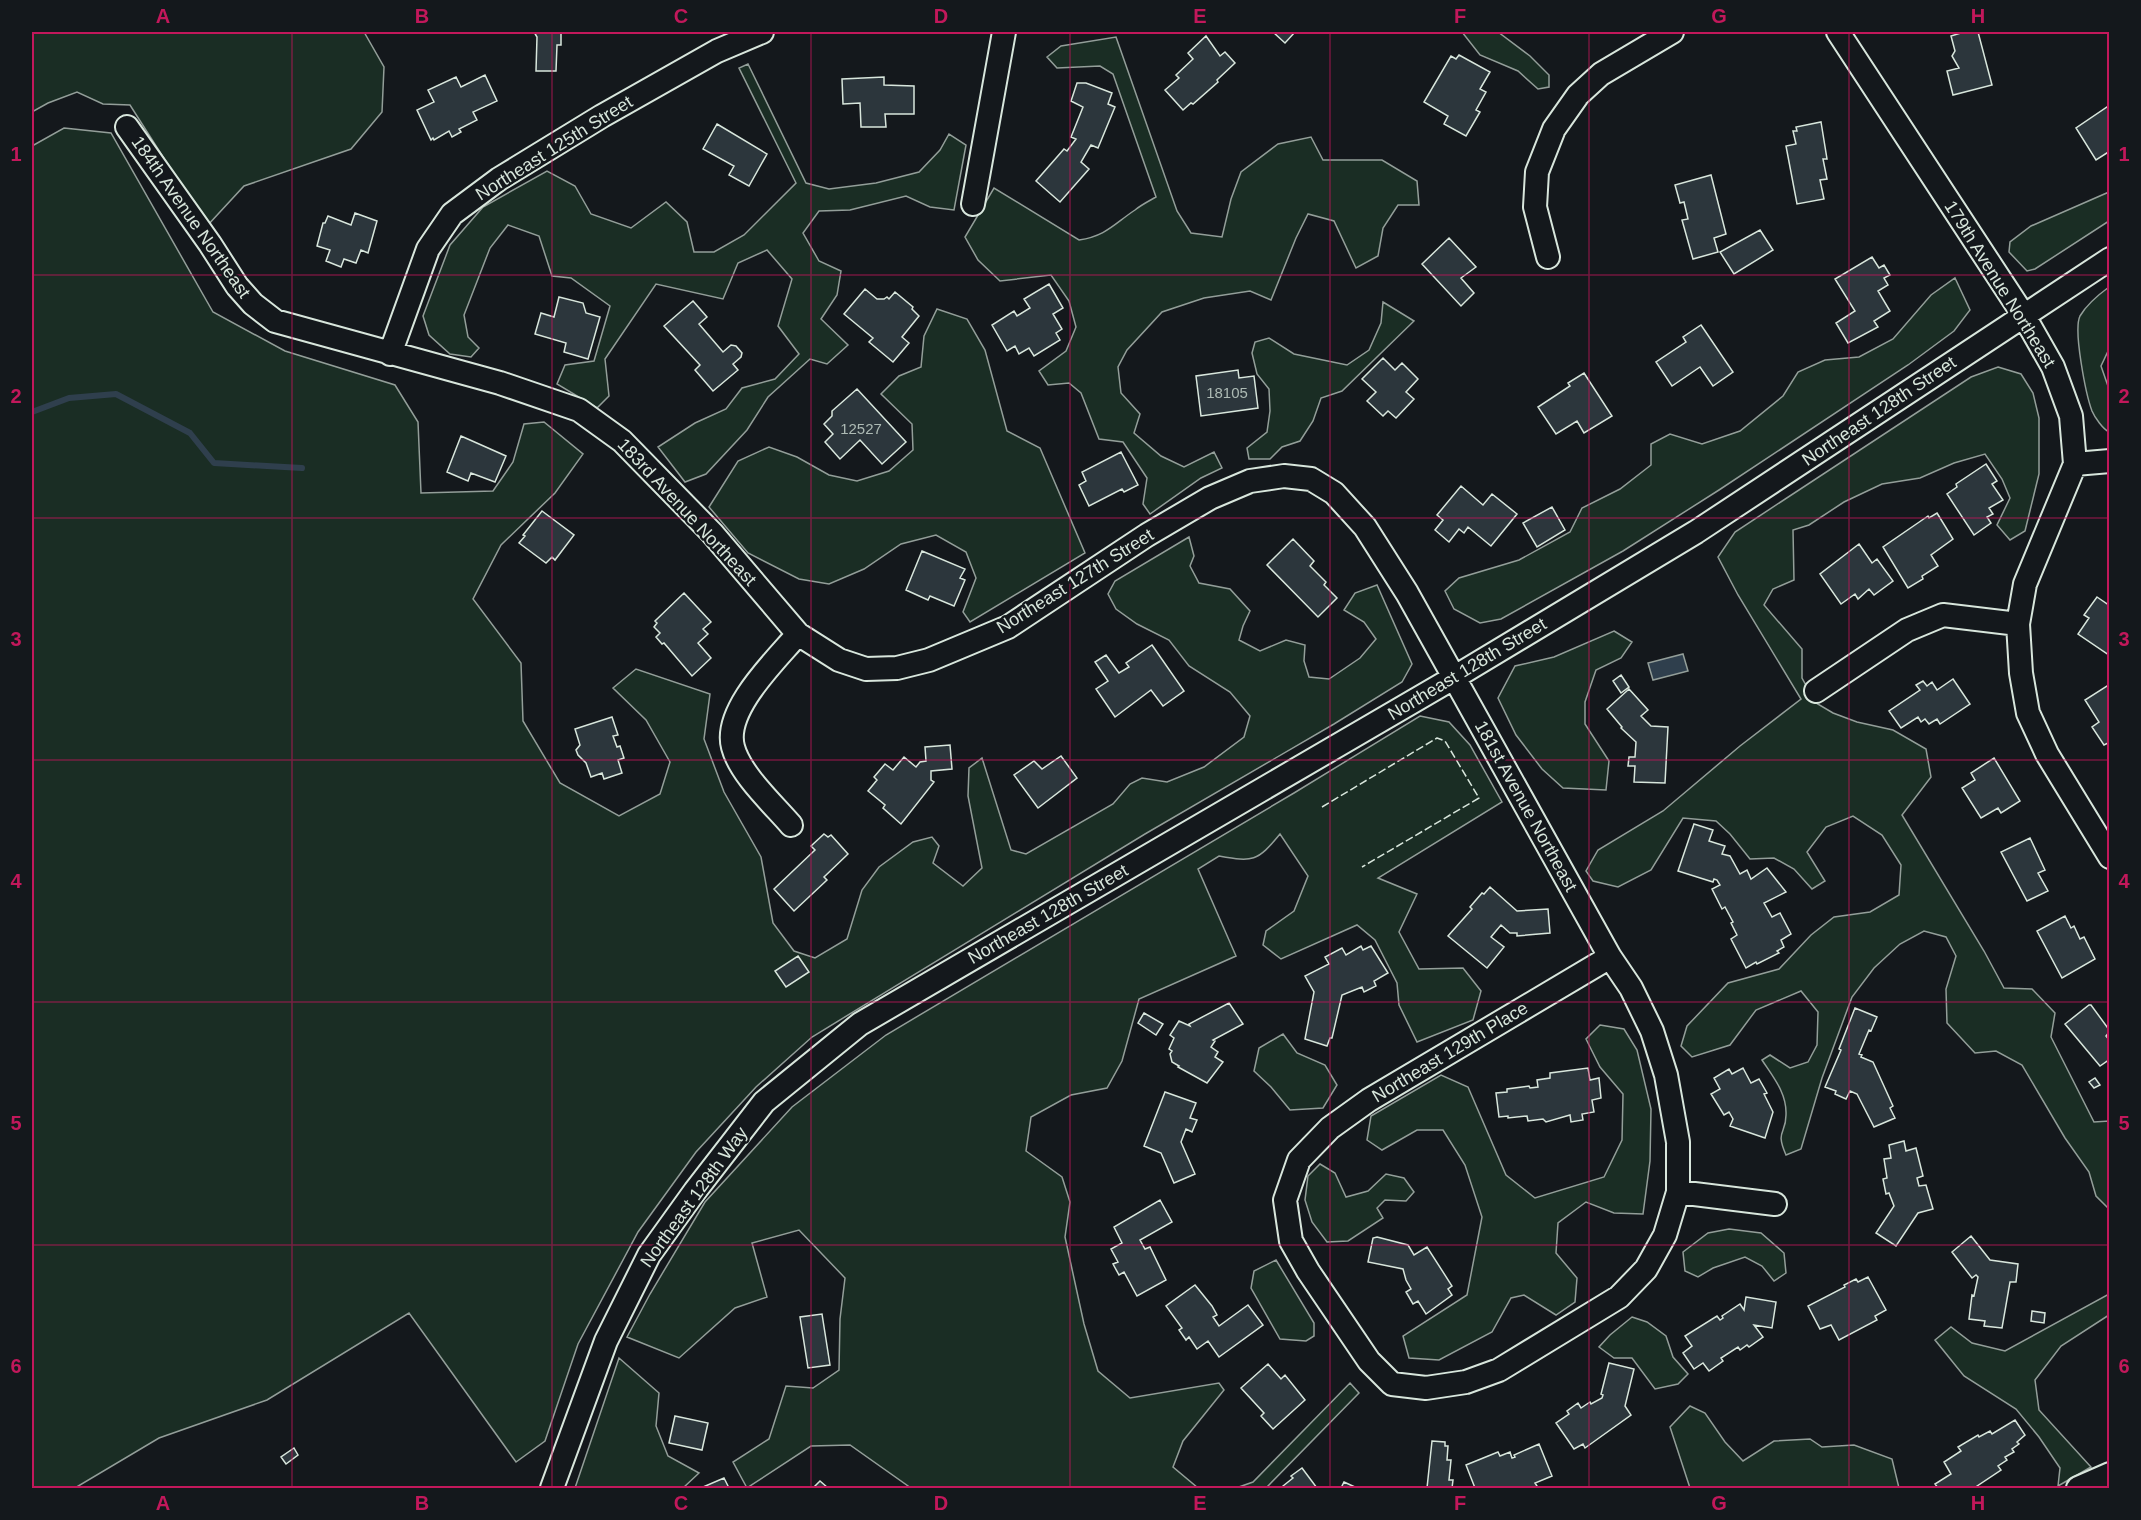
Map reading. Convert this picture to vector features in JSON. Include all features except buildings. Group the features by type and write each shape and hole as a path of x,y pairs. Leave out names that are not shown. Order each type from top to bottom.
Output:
{"street":[{"name":"Northeast 125th Street","path":"390,354 428,249 452,214 498,179 602,116 717,51 762,32"},
{"path":"973,204 1004,32"},
{"path":"1548,257 1535,207 1537,172 1554,129 1578,95 1601,74 1672,32"},
{"name":"179th Avenue Northeast","path":"1838,32 2024,316 2053,367 2071,416 2075,464 2025,584 2018,624 2021,673 2028,713 2047,754 2109,857"},
{"name":"184th Avenue Northeast","path":"127,127 237,286 253,304 275,321 390,354"},
{"name":"Northeast 128th Street","path":"813,1060 860,1024 1455,677 1696,532 2109,259"},
{"name":"183rd Avenue Northeast","path":"390,354 500,383 579,410 622,441 712,533 798,634"},
{"path":"2075,464 2109,461"},
{"name":"181st Avenue Northeast","path":"1284,476 1311,479 1334,494 1365,527 1407,593 1610,957 1631,988 1653,1031 1661,1058 1678,1142 1678,1192 1665,1235 1646,1269 1619,1297 1499,1370 1466,1382 1426,1388 1392,1384"},
{"name":"Northeast 127th Street","path":"798,634 839,660 866,669 897,668 929,660 1008,627 1147,535 1210,498 1250,481 1284,476"},
{"path":"1816,691 1907,630 1943,615 2018,624"},
{"path":"791,825 745,770 733,746 734,722 748,692 798,634"},
{"name":"Northeast 129th Place","path":"1392,1384 1369,1361 1308,1271 1291,1241 1285,1200 1299,1160 1330,1128 1369,1100 1610,957"},
{"name":"Northeast 128th Way","path":"552,1488 606,1341 649,1255 764,1102 813,1060"},
{"path":"1678,1192 1775,1204"},
{"path":"2078,1488 2109,1474"}],"green space":[{"path":"32,32 364,32 384,67 382,112 351,149 244,186 207,226 130,105 103,104 77,92 32,112"},
{"path":"1462,32 1498,32 1530,56 1549,75 1549,87 1538,89 1518,71 1480,55"},
{"path":"1116,37 1177,211 1191,233 1222,237 1231,199 1241,172 1278,144 1311,137 1323,160 1382,160 1417,181 1419,205 1398,205 1383,228 1378,256 1356,268 1334,221 1308,214 1271,300 1250,291 1204,298 1162,312 1127,350 1118,367 1121,393 1140,414 1134,433 1161,456 1184,467 1214,452 1222,468 1201,478 1150,514 1143,504 1147,478 1123,442 1099,439 1081,393 1069,383 1048,385 1039,371 1066,351 1076,327 1069,301 1051,275 1000,281 978,260 965,237 994,188 1079,240 1096,236 1156,197 1113,74 1100,66 1057,68 1047,57 1061,46"},
{"path":"748,64 806,183 829,189 876,183 919,172 940,150 949,134 966,145 954,210 930,207 906,196 850,210 819,211 803,233 819,261 841,271 837,295 821,319 848,345 827,364 810,359 768,397 747,430 706,474 685,482 658,447 695,423 726,409 742,388 775,379 799,354 778,326 792,279 767,250 738,263 723,299 656,284 605,359 609,396 597,408 557,384 565,365 594,361 610,306 571,278 552,276 539,236 508,225 490,248 464,315 468,337 479,348 471,357 450,354 429,335 423,316 450,245 483,207 547,171 575,186 591,214 631,228 666,202 687,222 694,252 714,252 744,235 796,183 739,68"},
{"path":"64,128 111,133 213,312 285,351 395,385 418,422 421,493 493,491 513,462 524,424 544,422 583,454 555,493 501,545 473,599 521,663 523,721 560,783 619,816 660,794 670,762 646,720 613,688 636,669 710,694 704,739 724,792 761,857 773,923 794,951 815,958 847,939 862,890 879,867 913,842 932,837 939,846 933,863 963,886 982,868 968,796 969,768 982,758 1011,850 1026,854 1113,804 1130,784 1142,778 1167,782 1204,767 1244,737 1250,716 1230,692 1189,666 1169,640 1137,624 1116,609 1108,594 1115,581 1189,537 1194,556 1190,566 1199,583 1230,589 1250,611 1239,640 1260,651 1286,640 1305,645 1304,661 1309,677 1329,679 1360,658 1376,639 1364,622 1344,610 1355,593 1377,585 1412,664 1402,682 1145,834 812,1037 756,1087 696,1152 638,1232 578,1344 545,1441 516,1462 409,1313 267,1400 159,1438 75,1488 32,1488 32,146"},
{"path":"2109,192 2109,221 2035,269 2027,271 2009,252 2010,242 2031,226"},
{"path":"1955,278 1970,310 1954,331 1908,365 1719,490 1623,551 1501,619 1480,623 1454,609 1445,591 1459,578 1519,560 1570,532 1582,508 1620,489 1651,465 1651,444 1670,434 1702,444 1740,431 1783,396 1798,372 1825,360 1859,357 1893,339 1931,295"},
{"path":"2109,287 2109,349 2101,366 2109,389 2109,432 2099,423 2092,411 2079,348 2078,323 2080,316 2093,300"},
{"path":"1383,302 1414,321 1342,391 1321,398 1313,421 1300,441 1282,447 1270,459 1249,459 1247,448 1267,432 1270,411 1269,389 1257,374 1252,353 1255,342 1269,338 1294,354 1347,365 1369,350 1381,323"},
{"path":"937,309 967,319 985,350 1007,431 1040,448 1085,553 970,622 963,612 976,578 966,552 936,535 901,544 864,569 829,584 799,579 748,553 709,507 738,461 769,447 797,457 829,475 857,481 889,471 913,450 912,424 881,394 899,376 921,367 924,336"},
{"path":"1998,367 2021,374 2033,393 2039,418 2039,474 2025,531 2010,540 1997,525 2010,498 2002,479 1985,454 1954,463 1920,478 1882,484 1844,502 1809,525 1793,530 1794,580 1773,589 1764,605 1802,649 1802,678 1816,703 1833,713 1857,722 1893,730 1926,749 1931,777 1902,815 2004,988 2032,989 2055,1013 2051,1037 2094,1122 2109,1121 2109,1209 2096,1196 2089,1172 2065,1138 2022,1065 1996,1051 1975,1053 1947,1023 1946,989 1956,956 1946,937 1924,931 1900,944 1874,968 1852,997 1822,1078 1801,1149 1786,1155 1781,1137 1786,1121 1786,1107 1778,1086 1762,1060 1770,1055 1790,1068 1808,1062 1817,1045 1818,1012 1801,991 1756,1010 1730,1045 1692,1057 1681,1046 1687,1026 1728,983 1779,969 1811,935 1834,917 1870,912 1899,895 1901,865 1882,835 1853,816 1826,827 1807,852 1825,881 1812,889 1794,869 1774,858 1750,859 1716,821 1683,818 1651,870 1618,887 1593,881 1586,871 1598,850 1663,811 1740,746 1801,699 1738,595 1718,557 1735,532 1971,377"},
{"path":"1614,631 1632,642 1621,658 1596,670 1585,702 1585,724 1609,761 1606,790 1563,788 1542,769 1516,735 1498,698 1515,666 1554,657"},
{"path":"1420,716 1449,722 1470,745 1502,802 1378,878 1417,894 1399,932 1419,969 1463,968 1481,991 1473,1020 1417,1042 1399,1005 1397,983 1375,940 1357,925 1281,959 1263,945 1266,931 1294,911 1308,876 1280,834 1266,850 1254,858 1219,856 1198,869 1236,956 1139,999 1122,1061 1107,1088 1071,1095 1031,1117 1026,1151 1062,1177 1070,1202 1065,1237 1084,1324 1098,1371 1130,1398 1219,1383 1224,1390 1183,1441 1173,1467 1198,1488 911,1488 850,1445 811,1446 747,1488 733,1462 769,1439 786,1386 813,1388 839,1370 840,1319 845,1278 799,1230 752,1243 767,1297 735,1308 679,1358 627,1337 705,1202 792,1107 886,1035"},
{"path":"1600,1025 1624,1029 1637,1050 1651,1109 1650,1161 1643,1214 1614,1213 1586,1202 1558,1223 1556,1253 1577,1278 1575,1302 1556,1315 1524,1295 1511,1298 1492,1332 1439,1360 1409,1358 1403,1336 1467,1295 1482,1217 1465,1165 1443,1130 1417,1130 1382,1150 1367,1140 1371,1116 1441,1075 1468,1087 1506,1175 1535,1198 1604,1177 1622,1140 1623,1094 1600,1067 1586,1039"},
{"path":"1283,1034 1297,1053 1325,1065 1337,1085 1323,1108 1290,1110 1254,1071 1259,1048"},
{"path":"1320,1164 1335,1173 1346,1197 1368,1191 1386,1174 1404,1178 1414,1192 1406,1201 1385,1200 1377,1208 1383,1218 1348,1241 1327,1242 1312,1222 1305,1200 1308,1176"},
{"path":"1729,1229 1761,1233 1784,1253 1786,1273 1774,1281 1762,1266 1745,1257 1713,1268 1698,1277 1685,1271 1683,1252 1708,1233"},
{"path":"1276,1260 1314,1323 1314,1336 1306,1341 1280,1339 1251,1288 1254,1271"},
{"path":"2109,1294 2109,1315 2061,1346 2035,1380 2039,1410 2091,1467 2058,1486 2060,1468 2016,1409 1964,1376 1935,1340 1951,1327 1972,1343 2005,1351"},
{"path":"1632,1317 1647,1322 1666,1336 1673,1357 1688,1374 1678,1384 1655,1389 1632,1358 1614,1358 1599,1347"},
{"path":"619,1358 659,1393 656,1426 668,1456 699,1473 683,1488 575,1488"},
{"path":"1350,1383 1359,1393 1266,1488 1236,1488 1253,1482"},
{"path":"1690,1406 1705,1413 1725,1442 1743,1461 1774,1441 1810,1439 1822,1447 1854,1445 1892,1459 1899,1488 1690,1488 1670,1427"}],"water":[{"path":"1683,654 1688,671 1653,680 1648,663"}],"waterway":[{"path":"32,412 69,398 116,394 190,433 214,463 302,468"}],"fence":[{"path":"1322,807 1437,738 1445,741 1479,798 1362,867"}]}
